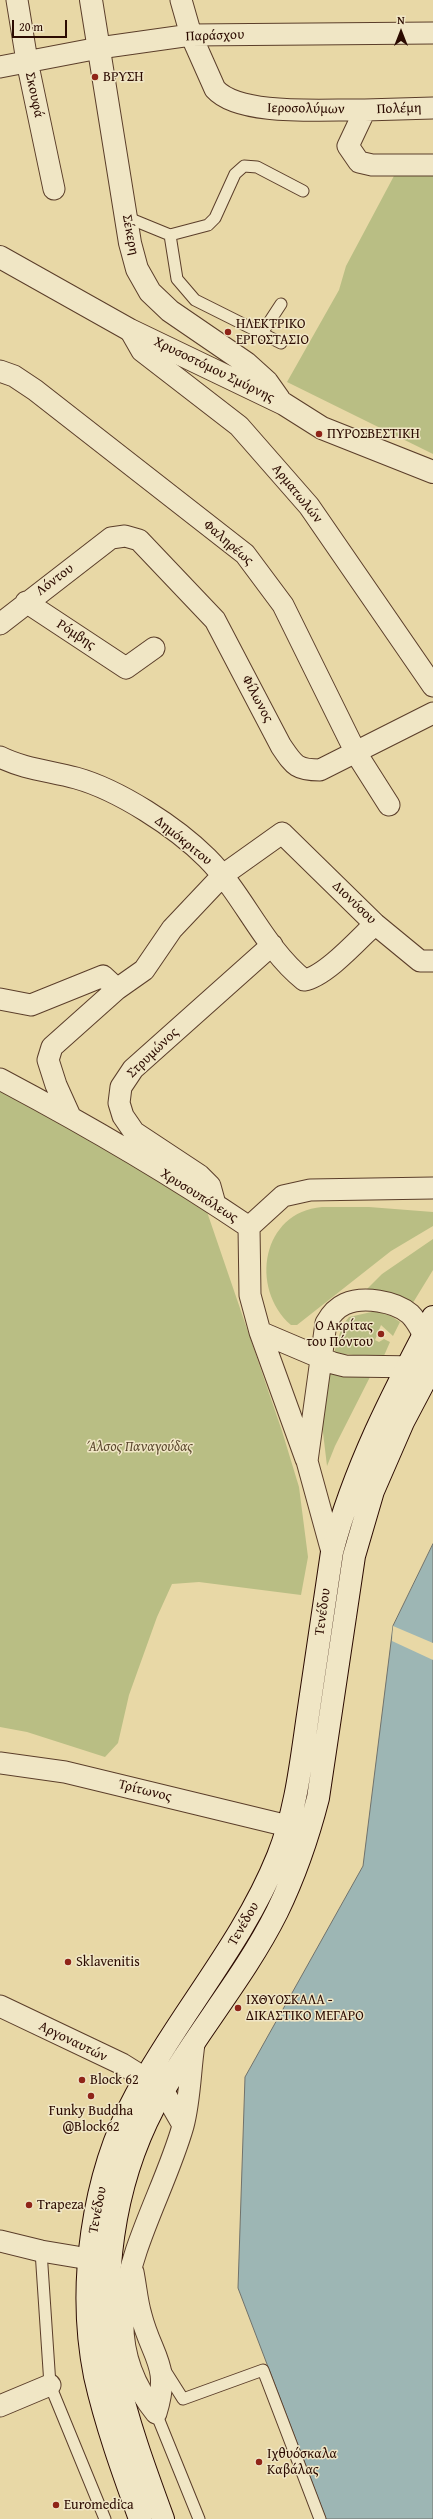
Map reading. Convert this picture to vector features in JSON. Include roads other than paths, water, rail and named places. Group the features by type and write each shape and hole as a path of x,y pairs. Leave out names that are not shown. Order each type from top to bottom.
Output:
{"main road":[{"name":"Σέκερη","path":"91,0 126,217 137,269 150,292 170,311 246,363 268,382 284,404"},
{"name":"Χρυσοστόμου Σμύρνης","path":"0,257 130,330 284,404 322,428 433,472"},
{"name":"Τενέδου","path":"140,2519 111,2437 95,2376 88,2324 89,2259 100,2193 118,2133 146,2079 258,1901 288,1826 296,1794 332,1552 342,1516 361,1462 407,1367 431,1344"},
{"name":"Τενέδου","path":"163,2519 133,2434 121,2392 112,2345 109,2291 111,2259 122,2198 139,2140 164,2092 277,1912 309,1833 318,1798 354,1556 361,1527 431,1344"}],"street":[{"name":"Σκουφά","path":"17,0 27,61 54,189"},
{"name":"Ιεροσολύμων","path":"181,0 191,35 215,89 222,96 234,103 257,108 365,110 348,146 360,162 372,165 433,165"},
{"name":"Παράσχου","path":"0,67 98,48 191,35 433,33"},
{"name":"Πολέμη","path":"365,110 433,108"},
{"name":"Αρματωλών","path":"130,330 142,351 240,426 292,485 309,506 433,686"},
{"name":"Φαληρέως","path":"0,371 14,376 35,390 245,554 283,605 356,753 389,805"},
{"name":"Φίλωνος","path":"111,538 125,536 139,540 215,620 281,746 293,764 303,770 320,770 433,713"},
{"name":"Λόντου","path":"0,624 26,602 111,538"},
{"name":"Ρόμβης","path":"26,602 126,668 154,648"},
{"name":"Δημόκριτου","path":"0,757 13,764 77,778 104,788 178,834 207,858 223,875 272,945 304,980 311,979 375,924"},
{"name":"Διονύσου","path":"223,875 282,833 375,924 420,961 433,961"},
{"path":"70,1116 56,1085 48,1060 52,1047 117,989 144,970 172,929 223,875"},
{"name":"Στρυμώνος","path":"215,1204 210,1186 199,1175 134,1132 122,1116 119,1103 121,1087 133,1069 272,945"},
{"path":"0,999 30,1005 103,976 117,989"},
{"name":"Χρυσουπόλεως","path":"0,1078 70,1116 215,1204 249,1227 250,1295 260,1332 307,1461 332,1552"},
{"path":"249,1227 283,1196 303,1192 337,1189 433,1188"},
{"path":"260,1332 321,1358 345,1366 407,1367 431,1344 410,1314 400,1308 374,1301 345,1304 333,1311 326,1323 321,1358 307,1461"},
{"name":"Τρίτωνος","path":"0,1763 65,1772 288,1826"},
{"name":"Αργοναυτών","path":"0,2006 122,2064 164,2092"},
{"path":"132,2266 141,2316 161,2365 162,2395 156,2413 139,2394 122,2338 125,2288 139,2241 183,2125 194,2044"},
{"path":"164,2092 183,2125"},
{"path":"0,2241 41,2251 89,2259"},
{"path":"0,2406 50,2385"}],"lane":[{"path":"126,217 170,235 208,225 215,218 235,174 244,166 257,167 303,190"},
{"path":"170,235 177,279 195,300 281,343"},
{"path":"262,333 280,304"},
{"path":"41,2251 50,2385 105,2519"},
{"path":"161,2365 183,2399 263,2370 320,2519"},
{"path":"156,2413 198,2519"}],"water":[{"path":"433,1544 433,2519 326,2519 238,2288 245,2077 363,1866 393,1626"}],"place":[{"name":"ΒΡΥΣΗ","path":"95,77"},
{"name":"ΗΛΕΚΤΡΙΚΟ ΕΡΓΟΣΤΑΣΙΟ","path":"228,332"},
{"name":"ΠΥΡΟΣΒΕΣΤΙΚΗ","path":"319,434"},
{"name":"Ο Ακρίτας του Πόντου","path":"381,1334"},
{"name":"Sklavenitis","path":"68,1962"},
{"name":"ΙΧΘΥΟΣΚΑΛΑ - ΔΙΚΑΣΤΙΚΟ ΜΕΓΑΡΟ","path":"238,2008"},
{"name":"Block 62","path":"82,2080"},
{"name":"Funky Buddha @Block62","path":"91,2096"},
{"name":"Trapeza","path":"29,2205"},
{"name":"Ιχθυόσκαλα Καβάλας","path":"259,2462"},
{"name":"Euromedica","path":"56,2505"}],"park label":[{"name":"Άλσος Παναγούδας","path":"140,1447"}]}
